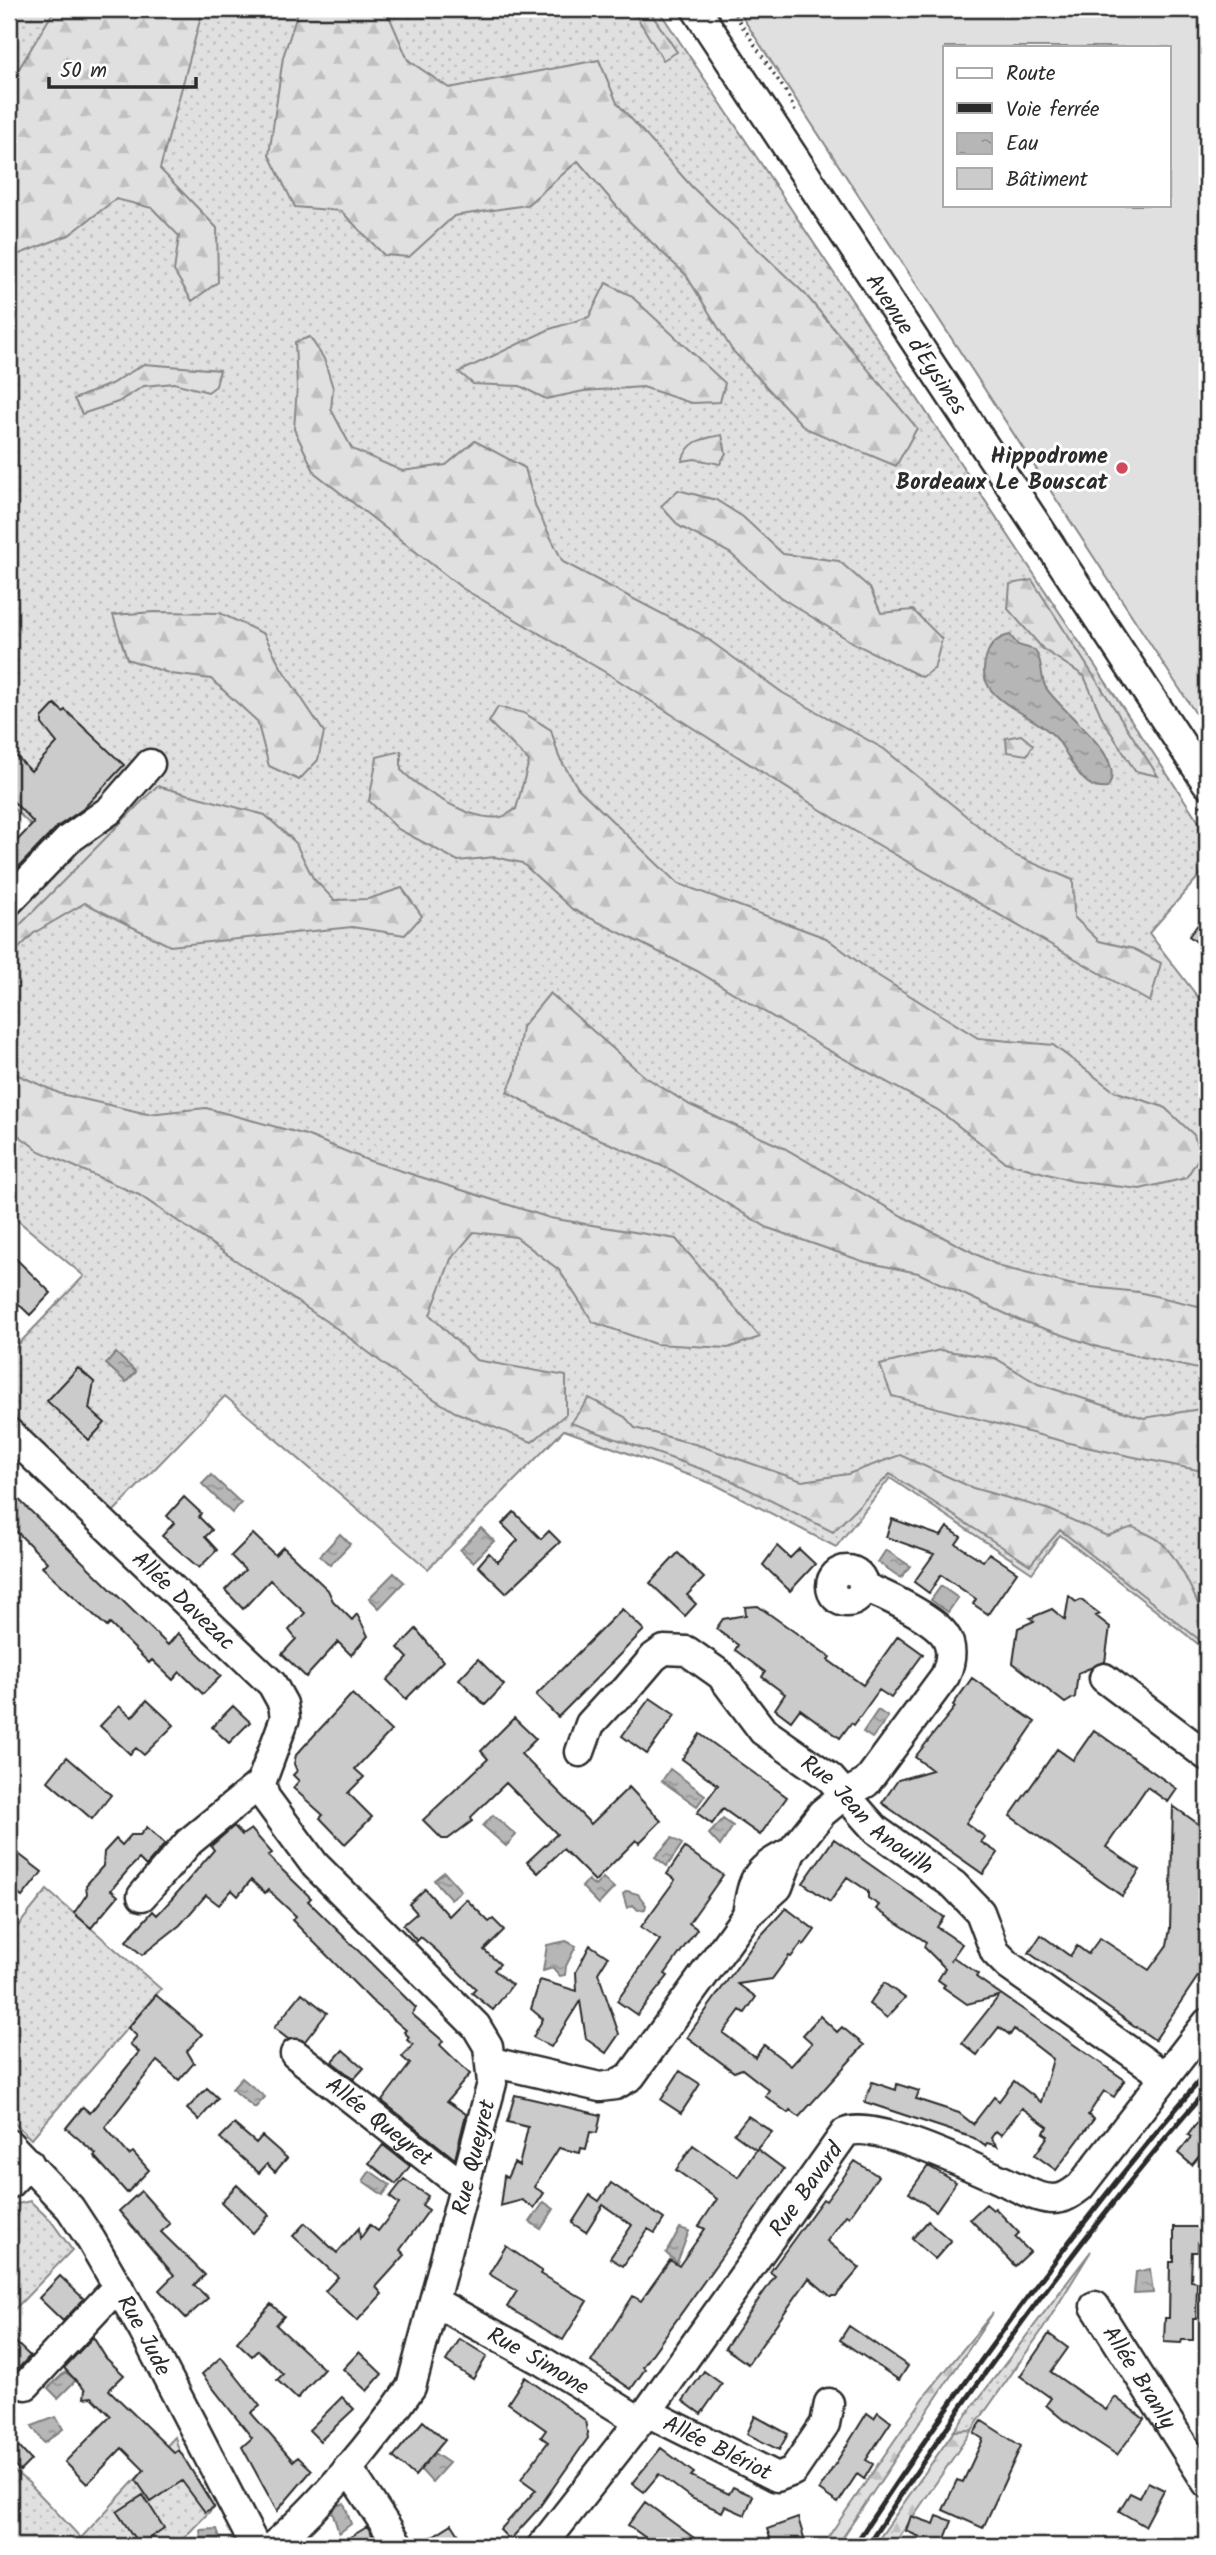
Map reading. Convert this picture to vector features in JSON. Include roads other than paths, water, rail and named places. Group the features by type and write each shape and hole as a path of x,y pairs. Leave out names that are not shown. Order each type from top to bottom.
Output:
{"street":[{"name":"Avenue d'Eysines","path":"696,9 1207,783"},
{"path":"9,901 69,839 110,810 150,764"},
{"name":"Allée Davezac","path":"9,1433 272,1684 283,1704 285,1718 263,1790"},
{"path":"492,2062 600,2087 615,2085 631,2076 747,1915 778,1887 791,1852 822,1813 845,1794 866,1783 945,1676 950,1664 950,1648 943,1633 895,1599 863,1587"},
{"name":"Rue Jean Anouilh","path":"580,1752 590,1724 611,1701 625,1691 654,1657 676,1648 687,1651 721,1675 763,1731 830,1778 876,1830 954,1885 980,1912 995,1952 1009,1966 1166,2077"},
{"path":"1104,1678 1207,1756"},
{"path":"142,1896 189,1842 263,1790"},
{"name":"Rue Queyret","path":"263,1790 315,1865 476,2026 488,2046 492,2062 492,2083 411,2387 387,2422 348,2468 273,2546"},
{"name":"Rue Bavard","path":"542,2546 644,2416 845,2133 864,2129 877,2132 949,2156 1035,2195 1060,2199 1080,2187 1207,2022"},
{"name":"Allée Queyret","path":"295,2054 465,2188"},
{"name":"Rue Jude","path":"9,2144 70,2208 118,2286 255,2546"},
{"path":"9,2185 29,2164"},
{"path":"26,2385 118,2286"},
{"name":"Rue Simone","path":"435,2302 644,2416"},
{"name":"Allée Branly","path":"1095,2306 1207,2483"},
{"name":"Allée Blériot","path":"644,2416 777,2477 793,2471 825,2424 829,2403"},
{"path":"348,2468 399,2546"}],"water":[{"path":"1010,635 1018,645 1035,650 1040,660 1045,686 1101,748 1109,762 1112,776 1107,788 1098,788 1083,778 1056,738 1006,704 987,684 984,671 988,651 995,642"},
{"path":"116,1353 136,1372 126,1382 106,1364"},
{"path":"211,1475 241,1503 232,1513 202,1484"},
{"path":"481,1528 494,1541 473,1562 460,1550"},
{"path":"340,1534 350,1544 330,1565 320,1556"},
{"path":"886,1550 910,1566 901,1578 878,1562"},
{"path":"394,1573 404,1582 379,1608 369,1598"},
{"path":"941,1586 958,1598 948,1612 931,1600"},
{"path":"878,1710 888,1717 872,1738 863,1732"},
{"path":"670,1769 705,1795 697,1806 662,1781"},
{"path":"493,1815 516,1835 506,1846 483,1826"},
{"path":"723,1819 733,1826 720,1846 709,1834"},
{"path":"672,1838 682,1844 667,1866 655,1857"},
{"path":"444,1872 461,1891 451,1899 434,1880"},
{"path":"603,1878 614,1888 599,1904 582,1887 588,1880 595,1886"},
{"path":"627,1891 638,1894 646,1905 645,1909 638,1910 633,1905 627,1908 623,1894"},
{"path":"566,1941 576,1946 566,1966 565,1975 560,1976 553,1968 543,1971 547,1945"},
{"path":"242,2078 265,2097 255,2108 232,2089"},
{"path":"370,2171 390,2185 383,2195 363,2181"},
{"path":"544,2202 554,2209 541,2229 530,2222"},
{"path":"680,2228 689,2231 677,2263 666,2253"},
{"path":"1150,2269 1153,2293 1134,2294 1136,2272"},
{"path":"65,2372 76,2380 58,2398 48,2388"},
{"path":"56,2417 63,2429 44,2443 32,2426"},
{"path":"434,2453 449,2463 432,2482 420,2469"},
{"path":"344,2503 351,2524 339,2533 331,2508"},
{"path":"217,2529 223,2546 202,2546 200,2530"}],"railway":[{"path":"854,2546 1023,2303 1113,2186 1207,2072"},
{"path":"867,2546 988,2369 1072,2255 1207,2089"}],"place":[{"name":"Hippodrome Bordeaux Le Bouscat","path":"1122,468"}]}
